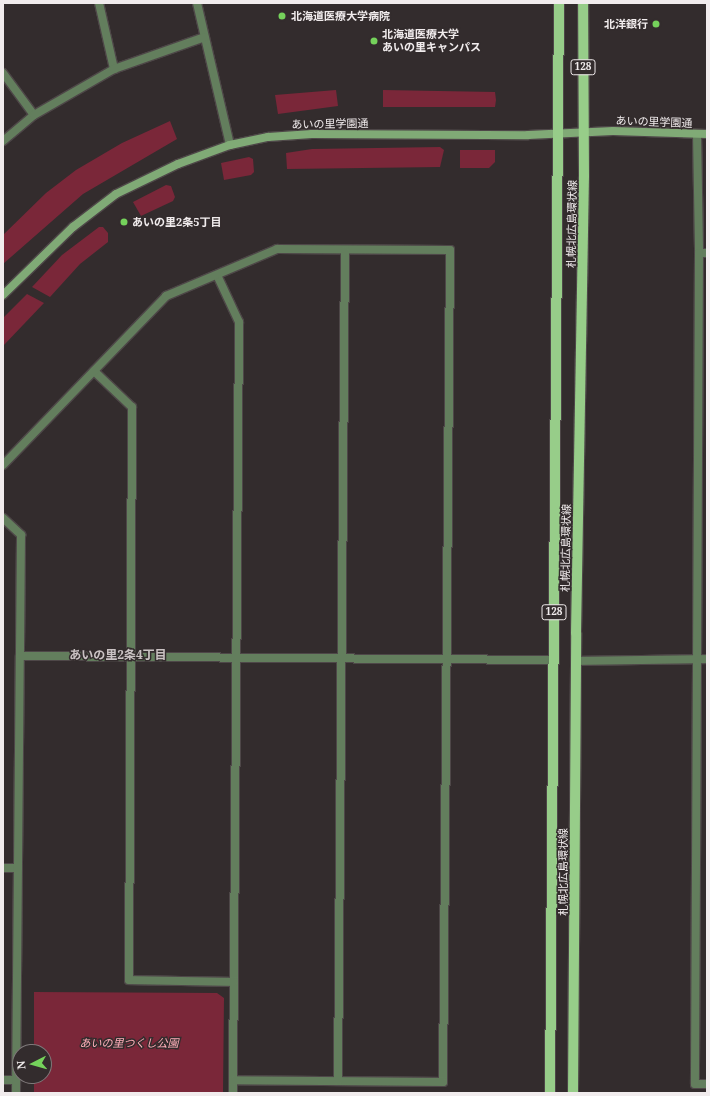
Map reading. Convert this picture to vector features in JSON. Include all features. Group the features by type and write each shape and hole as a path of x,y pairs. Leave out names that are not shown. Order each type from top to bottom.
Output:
{"main road":[{"name":"札幌北広島環状線","path":"550,1093 559,3"},
{"name":"札幌北広島環状線","path":"573,1093 576,661 585,132 583,3"}],"street":[{"path":"99,3 114,69"},
{"path":"197,3 230,145"},
{"path":"3,141 34,115 114,69 205,37"},
{"path":"3,73 34,115"},
{"name":"あいの里学園通","path":"3,295 73,227 116,194 178,164 230,145 268,137 312,134 528,135 558,132 707,134"},
{"path":"697,134 703,253 695,659 695,1084 707,1084"},
{"path":"3,465 166,296 277,250 450,250 443,1082 233,1080"},
{"path":"338,1081 345,250"},
{"path":"217,275 239,322 238,658 233,1093"},
{"path":"94,371 132,406 132,657 129,980 234,982"},
{"path":"3,518 21,536 16,1044"},
{"path":"20,656 446,661 554,660"},
{"path":"576,661 707,660"},
{"path":"3,868 18,868"}],"green space":[{"path":"336,90 338,106 278,114 275,95"},
{"path":"383,90 495,92 496,100 495,107 383,107"},
{"path":"170,121 177,139 83,194 3,264 3,235 46,193 76,170 122,143"},
{"path":"440,147 444,150 440,167 287,169 286,153 312,149"},
{"path":"460,150 495,150 495,162 489,168 460,168"},
{"path":"249,157 253,159 254,172 251,175 224,180 221,163"},
{"path":"166,185 171,186 175,197 173,201 141,216 133,202"},
{"path":"99,227 103,227 108,233 108,242 80,264 50,297 32,287 62,255"},
{"path":"27,294 44,303 3,346 3,318"},
{"name":"あいの里つくし公園","path":"34,992 217,993 224,998 223,1093 34,1093 34,1084 52,1084 52,1044 34,1044"}],"place":[{"name":"北海道医療大学病院","path":"282,16"},
{"name":"北洋銀行","path":"656,24"},
{"name":"北海道医療大学 あいの里キャンパス","path":"374,41"},
{"name":"あいの里2条5丁目","path":"124,222"}],"district":[{"name":"あいの里2条4丁目","path":"118,655"}]}
